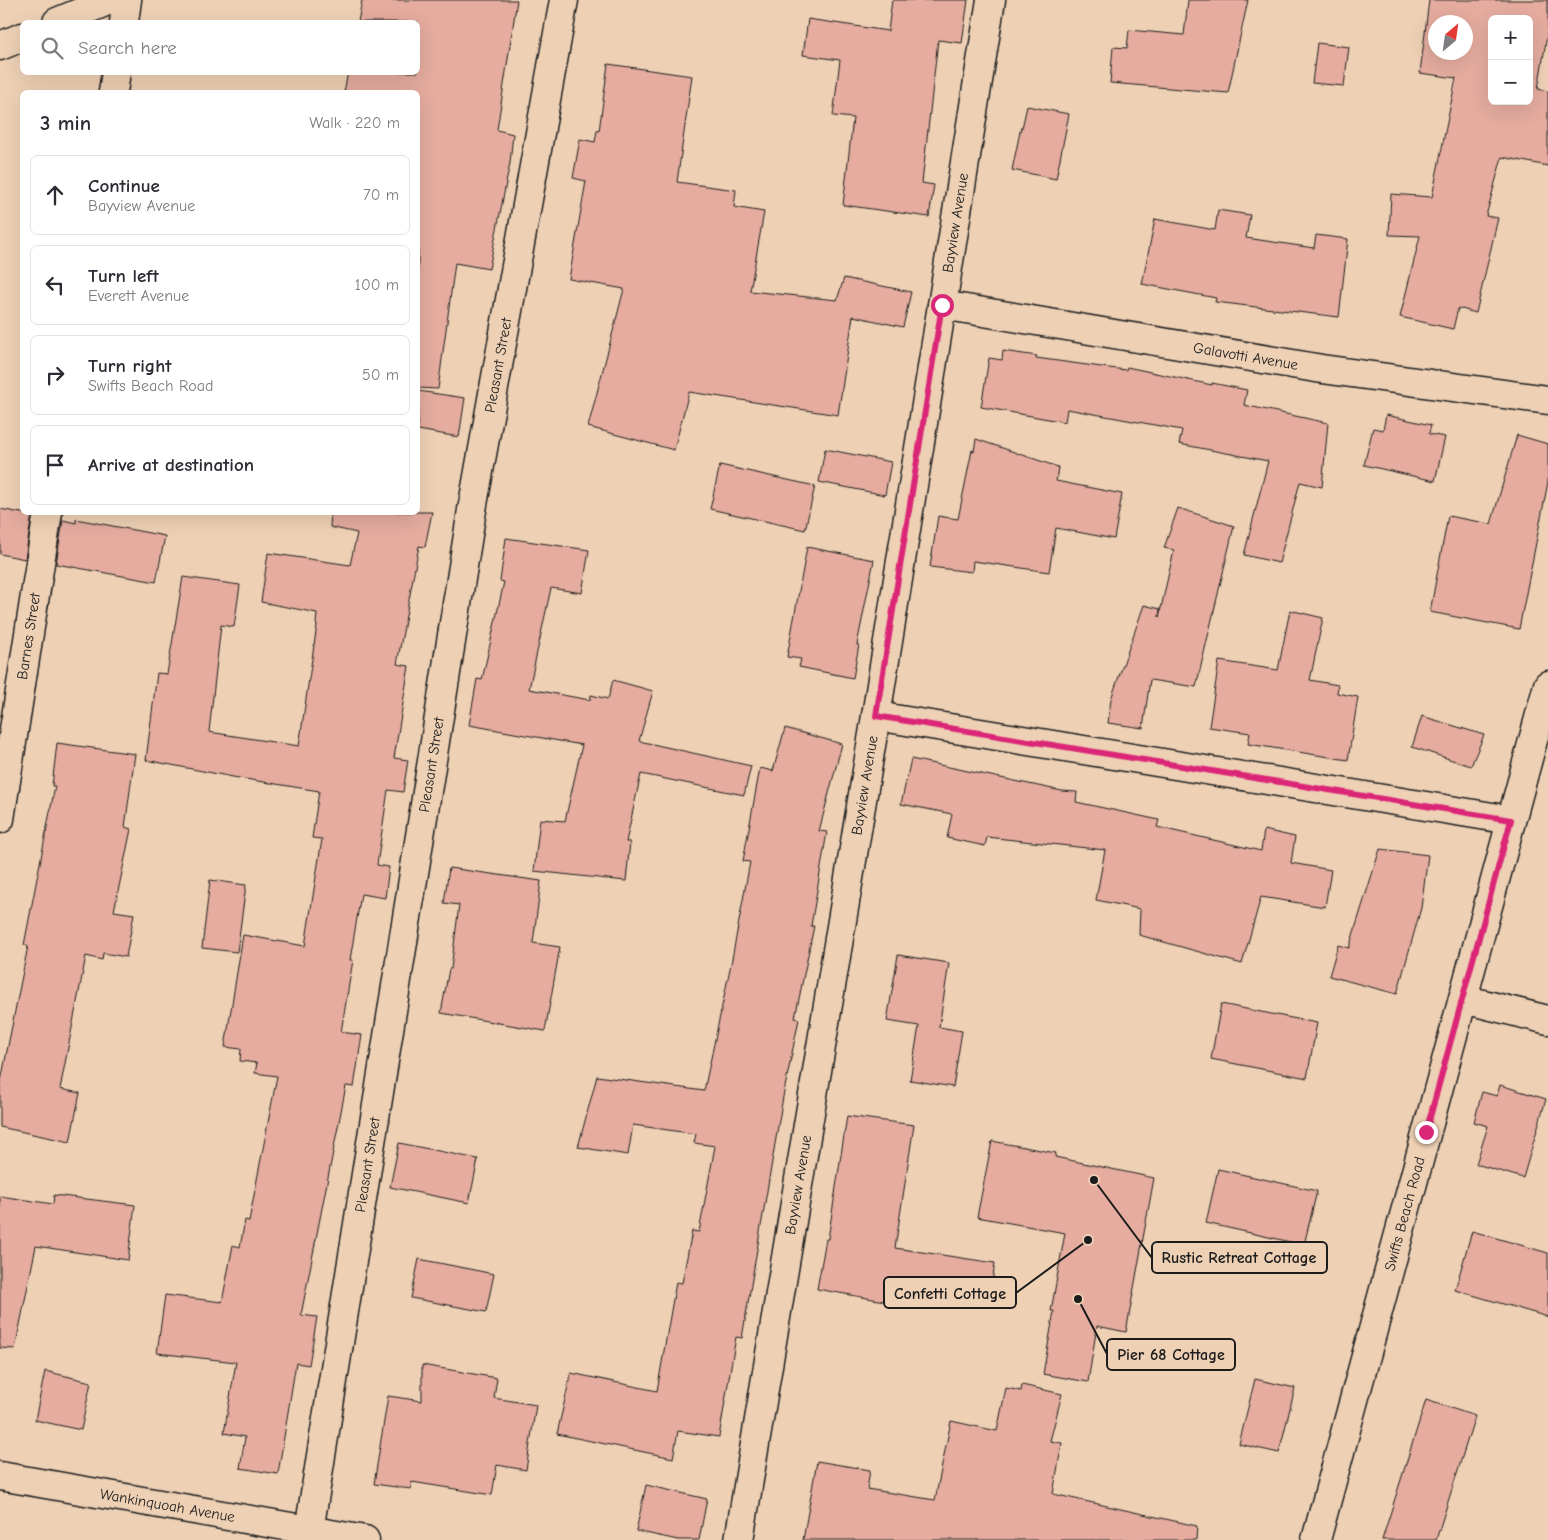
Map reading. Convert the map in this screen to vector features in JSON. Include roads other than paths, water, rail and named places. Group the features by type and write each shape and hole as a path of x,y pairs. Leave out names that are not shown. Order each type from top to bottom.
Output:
{"street":[{"path":"62,20 110,0"},
{"path":"124,20 127,0"},
{"name":"Pleasant Street","path":"309,1531 472,510 564,0"},
{"name":"Bayview Avenue","path":"739,1540 876,716 991,0"},
{"path":"0,46 20,38"},
{"path":"113,90 116,75"},
{"name":"Galavotti Avenue","path":"942,305 1322,369 1548,400"},
{"name":"Barnes Street","path":"0,819 48,515"},
{"name":"Swifts Beach Road","path":"1316,1540 1548,685"},
{"path":"876,716 1511,820"},
{"path":"1463,999 1548,1020"},
{"name":"Wankinquoah Avenue","path":"0,1476 365,1540"}],"place":[{"name":"Rustic Retreat Cottage","path":"1094,1180"},
{"name":"Confetti Cottage","path":"1088,1240"},
{"name":"Pier 68 Cottage","path":"1078,1299"}]}
